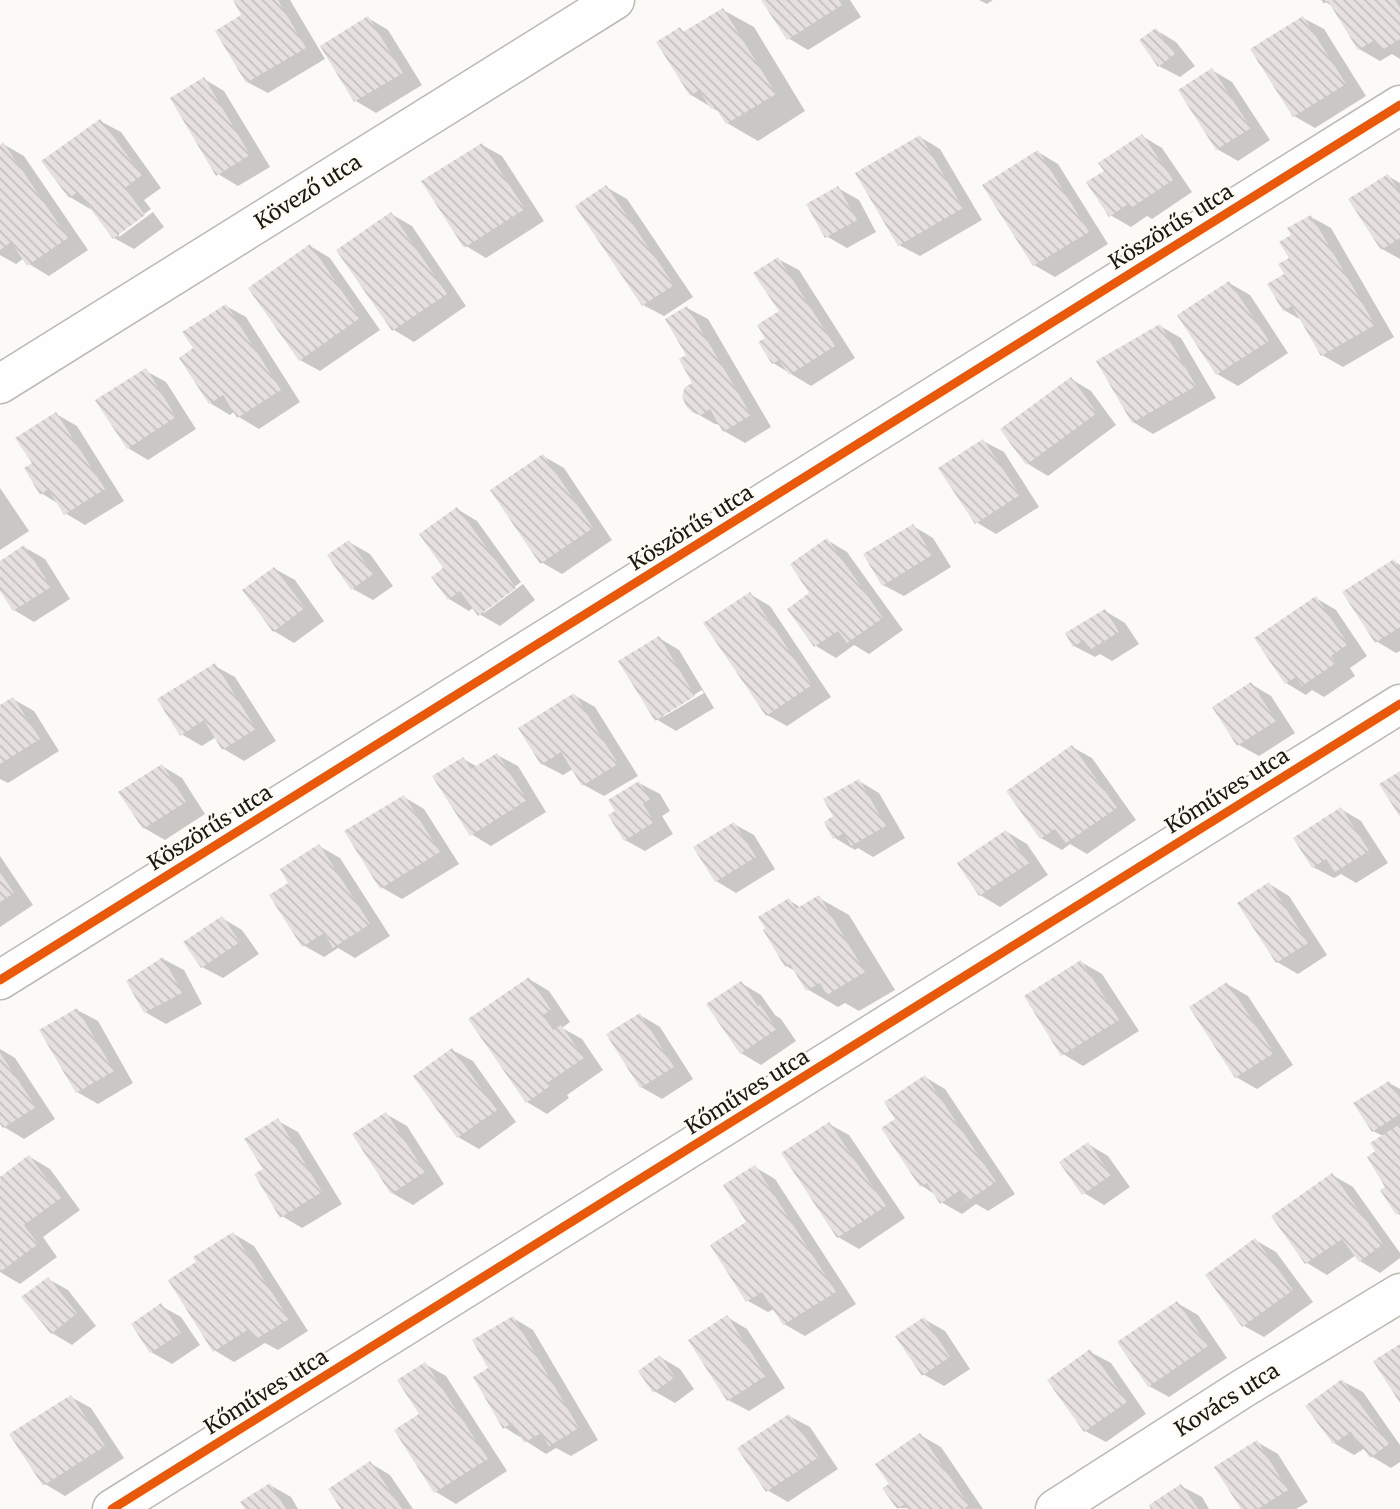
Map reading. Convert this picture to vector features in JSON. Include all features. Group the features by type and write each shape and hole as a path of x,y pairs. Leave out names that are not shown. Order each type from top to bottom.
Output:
{"street":[{"name":"Kövező utca","path":"0,384 615,0"},
{"name":"Köszörűs utca","path":"0,980 1400,105"},
{"name":"Kőműves utca","path":"112,1509 1400,704"},
{"name":"Kovács utca","path":"1055,1509 1400,1293"}],"building":[{"path":"233,0 278,0 306,48 246,83 215,31 241,15"},
{"path":"761,0 839,0 842,5 787,40"},
{"path":"1321,0 1395,0 1400,8 1400,39 1382,50 1375,40 1358,50 1328,1 1323,4"},
{"path":"723,8 776,94 726,124 715,107 711,109 699,90 690,96 656,42 680,27 683,32"},
{"path":"368,16 403,73 354,102 320,46"},
{"path":"1303,16 1346,84 1293,117 1250,49"},
{"path":"1156,28 1175,54 1158,67 1139,40"},
{"path":"1212,68 1251,128 1216,150 1178,90"},
{"path":"204,77 250,155 216,176 170,98"},
{"path":"100,119 142,175 125,188 145,215 113,239 78,192 69,198 41,161"},
{"path":"1142,134 1173,180 1131,208 1128,204 1109,217 1086,182 1104,171 1098,163"},
{"path":"920,135 963,208 898,246 855,173"},
{"path":"3,142 68,238 27,266 11,242 0,250 0,145"},
{"path":"482,143 525,209 464,248 421,181"},
{"path":"1038,150 1089,232 1033,266 982,185"},
{"path":"1388,174 1400,193 1400,238 1381,250 1348,199"},
{"path":"606,185 674,285 642,306 575,206"},
{"path":"838,186 857,220 825,238 806,204"},
{"path":"391,212 447,294 392,331 336,250"},
{"path":"1311,215 1375,325 1321,356 1292,306 1283,311 1267,284 1284,274 1278,264 1289,258 1279,242 1291,235 1287,228"},
{"path":"310,244 360,318 299,361 248,288"},
{"path":"778,257 835,346 789,375 779,360 772,364 758,342 765,338 757,325 779,311 753,273"},
{"path":"1229,281 1269,341 1216,375 1177,315"},
{"path":"226,304 281,390 237,418 223,395 209,404 179,358 193,348 182,332"},
{"path":"687,306 751,415 723,432 710,409 701,415 693,413 682,396 685,387 692,383 679,359 686,355 665,319"},
{"path":"1160,324 1196,386 1132,423 1096,361"},
{"path":"146,368 176,417 127,449 95,400"},
{"path":"1071,377 1097,413 1026,465 1000,429"},
{"path":"56,412 105,489 64,515 48,489 40,495 24,468 32,463 15,438"},
{"path":"983,439 1020,495 975,524 938,468"},
{"path":"543,454 593,528 540,564 490,490"},
{"path":"457,507 516,588 478,616 460,591 448,600 431,577 443,568 419,534"},
{"path":"913,524 932,555 882,586 863,554"},
{"path":"827,538 883,618 847,643 838,631 814,647 787,609 809,593 790,564"},
{"path":"349,540 373,574 351,590 327,555"},
{"path":"24,545 51,587 13,611 0,591 0,561"},
{"path":"1394,559 1400,569 1400,627 1375,643 1342,592"},
{"path":"274,567 305,608 273,632 242,590"},
{"path":"750,592 812,685 766,716 703,623"},
{"path":"1316,596 1348,644 1331,656 1336,663 1302,686 1296,677 1285,684 1254,638"},
{"path":"1105,609 1119,632 1090,650 1084,640 1073,647 1065,633"},
{"path":"659,636 695,696 655,721 618,661"},
{"path":"215,663 256,729 222,750 204,720 180,736 157,699"},
{"path":"1251,682 1276,721 1237,746 1212,707"},
{"path":"574,693 618,764 582,786 561,752 541,765 518,728"},
{"path":"13,697 40,739 0,764 0,705"},
{"path":"1072,745 1117,808 1066,843 1055,829 1040,839 1006,791"},
{"path":"497,753 527,800 470,836 432,776 463,757 471,769"},
{"path":"162,764 186,802 143,829 118,792"},
{"path":"1400,771 1400,817 1379,784"},
{"path":"859,779 886,826 851,846 844,833 833,839 824,822 833,816 823,799"},
{"path":"639,781 650,799 643,804 654,822 624,841 608,815 615,811 608,800"},
{"path":"404,795 440,852 380,889 344,831"},
{"path":"1341,807 1369,851 1335,872 1326,859 1312,868 1293,838"},
{"path":"734,822 756,857 715,882 693,847"},
{"path":"1006,830 1029,863 979,896 957,863"},
{"path":"319,844 370,924 333,948 324,933 302,947 269,895 288,883 280,869"},
{"path":"0,872 14,893 0,902"},
{"path":"1269,882 1308,943 1276,963 1237,903"},
{"path":"819,895 865,972 827,995 820,983 806,991 790,964 785,967 758,917 789,898 796,909"},
{"path":"222,916 240,942 201,968 183,942"},
{"path":"163,957 182,993 144,1013 126,981"},
{"path":"1081,960 1119,1020 1061,1056 1024,996"},
{"path":"529,977 551,1010 543,1015 553,1030 561,1025 584,1058 547,1083 550,1086 526,1103 468,1019"},
{"path":"741,981 777,1029 740,1054 706,1004"},
{"path":"1227,982 1274,1053 1235,1078 1189,1007"},
{"path":"77,1008 114,1071 76,1093 39,1030"},
{"path":"640,1013 674,1067 640,1088 606,1034"},
{"path":"452,1048 497,1110 457,1138 413,1076"},
{"path":"0,1053 36,1107 3,1128 0,1124"},
{"path":"925,1075 996,1182 967,1201 960,1190 940,1204 927,1183 920,1187 881,1128 895,1119 884,1102"},
{"path":"1389,1081 1400,1098 1400,1114 1372,1132 1353,1103"},
{"path":"386,1112 425,1172 391,1194 352,1134"},
{"path":"278,1118 322,1192 280,1218 254,1174 263,1169 244,1139"},
{"path":"829,1122 886,1206 837,1238 781,1153"},
{"path":"1400,1124 1400,1212 1396,1215 1380,1190 1385,1187 1367,1157 1375,1151 1370,1143"},
{"path":"1088,1142 1111,1175 1082,1195 1059,1162"},
{"path":"29,1155 61,1198 24,1225 38,1244 0,1272 0,1177"},
{"path":"755,1165 836,1292 783,1325 762,1292 746,1302 710,1245 746,1222 723,1185"},
{"path":"1332,1173 1383,1244 1359,1262 1342,1239 1305,1264 1271,1216"},
{"path":"233,1232 289,1319 256,1339 249,1329 213,1352 168,1280 196,1262 193,1257"},
{"path":"1255,1238 1293,1290 1242,1327 1205,1275"},
{"path":"48,1277 77,1313 51,1334 21,1297"},
{"path":"1177,1301 1208,1346 1148,1387 1117,1342"},
{"path":"161,1303 181,1333 150,1353 131,1324"},
{"path":"727,1315 766,1376 727,1401 688,1340"},
{"path":"513,1316 579,1428 549,1446 541,1433 524,1443 512,1423 503,1429 473,1377 488,1368 472,1340"},
{"path":"924,1317 950,1357 922,1376 895,1336"},
{"path":"1400,1344 1400,1403 1373,1361"},
{"path":"1090,1349 1127,1402 1084,1432 1047,1380"},
{"path":"660,1355 675,1377 653,1393 638,1371"},
{"path":"425,1362 488,1459 434,1493 394,1430 419,1414 397,1380"},
{"path":"1342,1379 1389,1444 1370,1458 1351,1432 1333,1444 1305,1406"},
{"path":"71,1395 105,1446 43,1486 9,1434"},
{"path":"789,1414 819,1457 766,1492 737,1448"},
{"path":"920,1433 969,1505 963,1509 908,1509 905,1504 897,1509 882,1488 889,1484 875,1464"},
{"path":"1257,1440 1288,1490 1258,1509 1241,1509 1214,1467"},
{"path":"370,1461 402,1509 341,1509 328,1489"},
{"path":"270,1483 286,1509 245,1509 240,1502"},
{"path":"1181,1484 1198,1509 1151,1509 1149,1505"}],"cycle path":[{"path":"0,980 1400,105"},
{"path":"112,1509 1400,704"}]}
